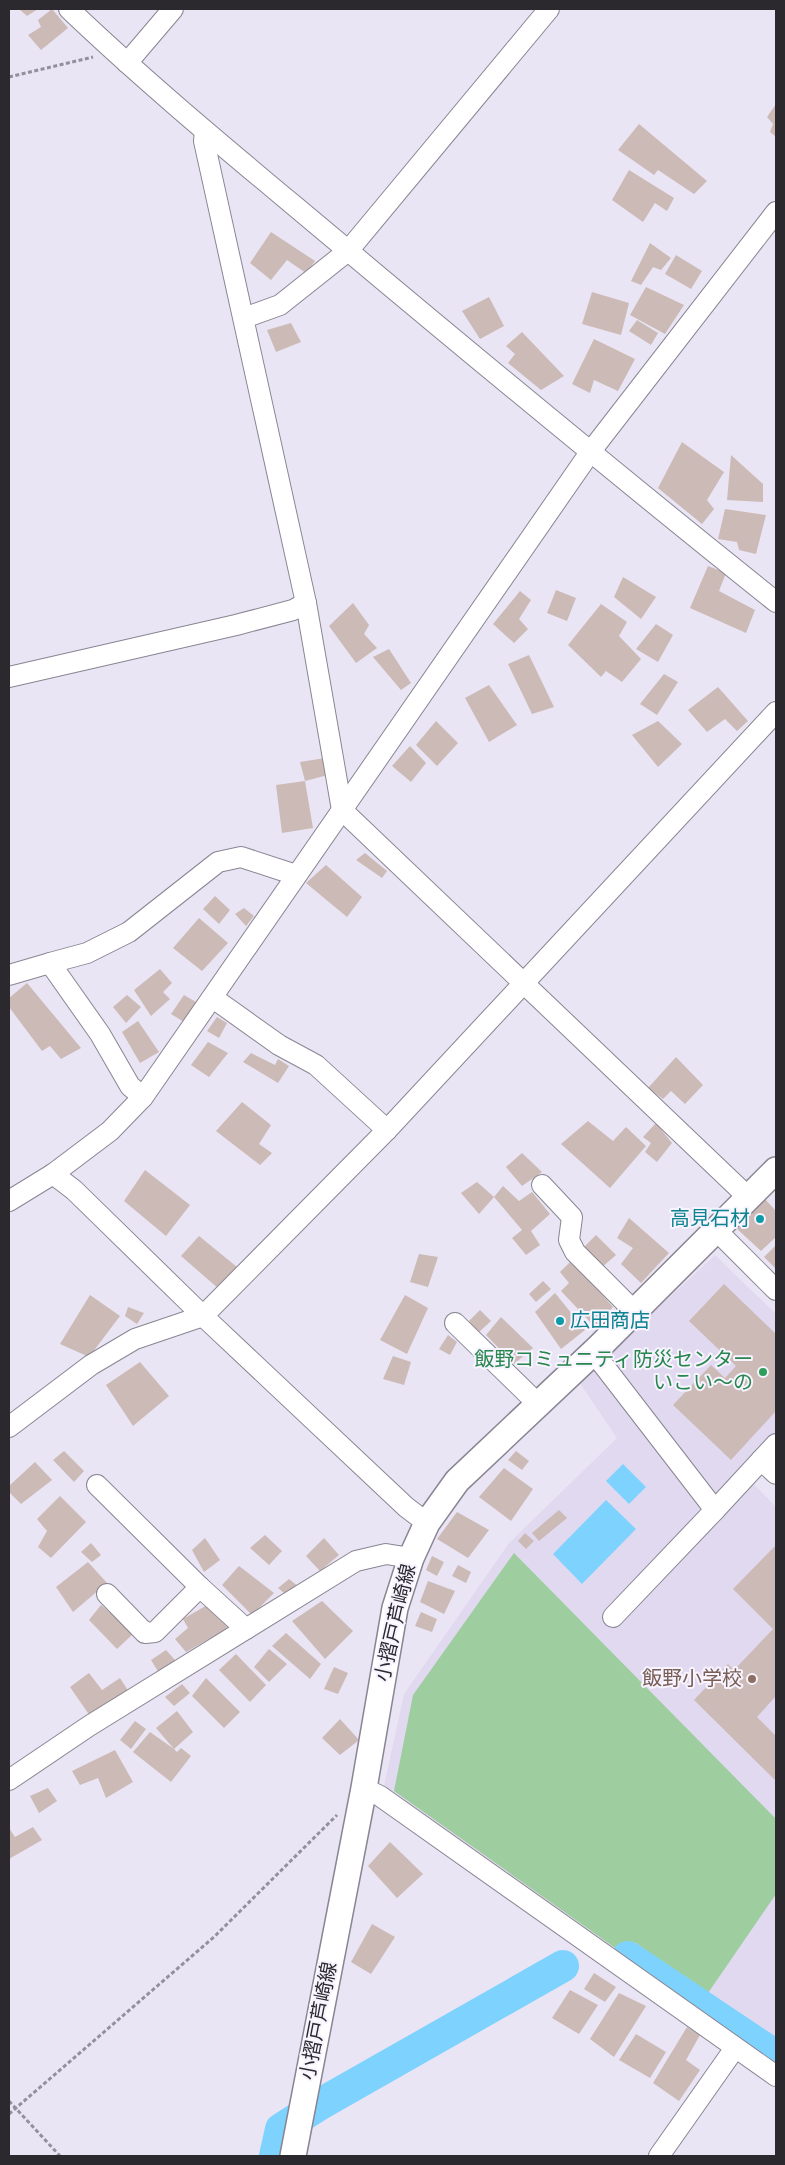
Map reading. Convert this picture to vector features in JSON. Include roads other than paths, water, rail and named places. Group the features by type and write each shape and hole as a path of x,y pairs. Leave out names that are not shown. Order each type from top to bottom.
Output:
{"main road":[{"name":"小摺戸芦崎線","path":"293,2156 364,1788 396,1608 410,1558 426,1523 457,1481 594,1353 776,1170"}],"street":[{"path":"69,9 112,50 205,131 547,418 591,451 776,602"},
{"path":"127,63 173,9"},
{"path":"244,318 280,305 348,251 549,9"},
{"path":"205,131 204,141 306,603 342,810 748,1198"},
{"path":"9,1201 52,1174 110,1131 143,1097 591,451 776,212"},
{"path":"9,677 236,625 293,610 306,603"},
{"path":"9,1426 91,1366 135,1339 203,1316 387,1130 776,712"},
{"path":"9,975 87,953 129,932 218,862 241,857 296,874"},
{"path":"50,963 100,1034 130,1086 143,1097"},
{"path":"212,998 279,1046 316,1065 387,1130"},
{"path":"52,1174 74,1190 203,1316 426,1523"},
{"path":"542,1185 572,1217 570,1240 575,1252 635,1312"},
{"path":"716,1231 776,1290"},
{"path":"455,1323 538,1404"},
{"path":"594,1353 715,1510"},
{"path":"613,1617 776,1444"},
{"path":"761,1460 776,1474"},
{"path":"97,1485 200,1587 246,1629"},
{"path":"9,1780 89,1726 356,1561 386,1554 410,1558"},
{"path":"107,1594 146,1633 155,1632 200,1587"},
{"path":"364,1788 380,1796 776,2076"},
{"path":"659,2156 735,2048"}],"water":[{"path":"623,1464 646,1487 629,1504 606,1481"},
{"path":"606,1500 636,1529 582,1584 553,1554"}],"waterway":[{"path":"628,1957 776,2056"},
{"path":"275,2156 281,2129 322,2103 563,1966"}],"place":[{"name":"高見石材","path":"760,1219"},
{"name":"広田商店","path":"560,1321"},
{"name":"飯野コミュニティ防災センター いこい～の","path":"763,1372"},
{"name":"飯野小学校","path":"752,1679"}]}
